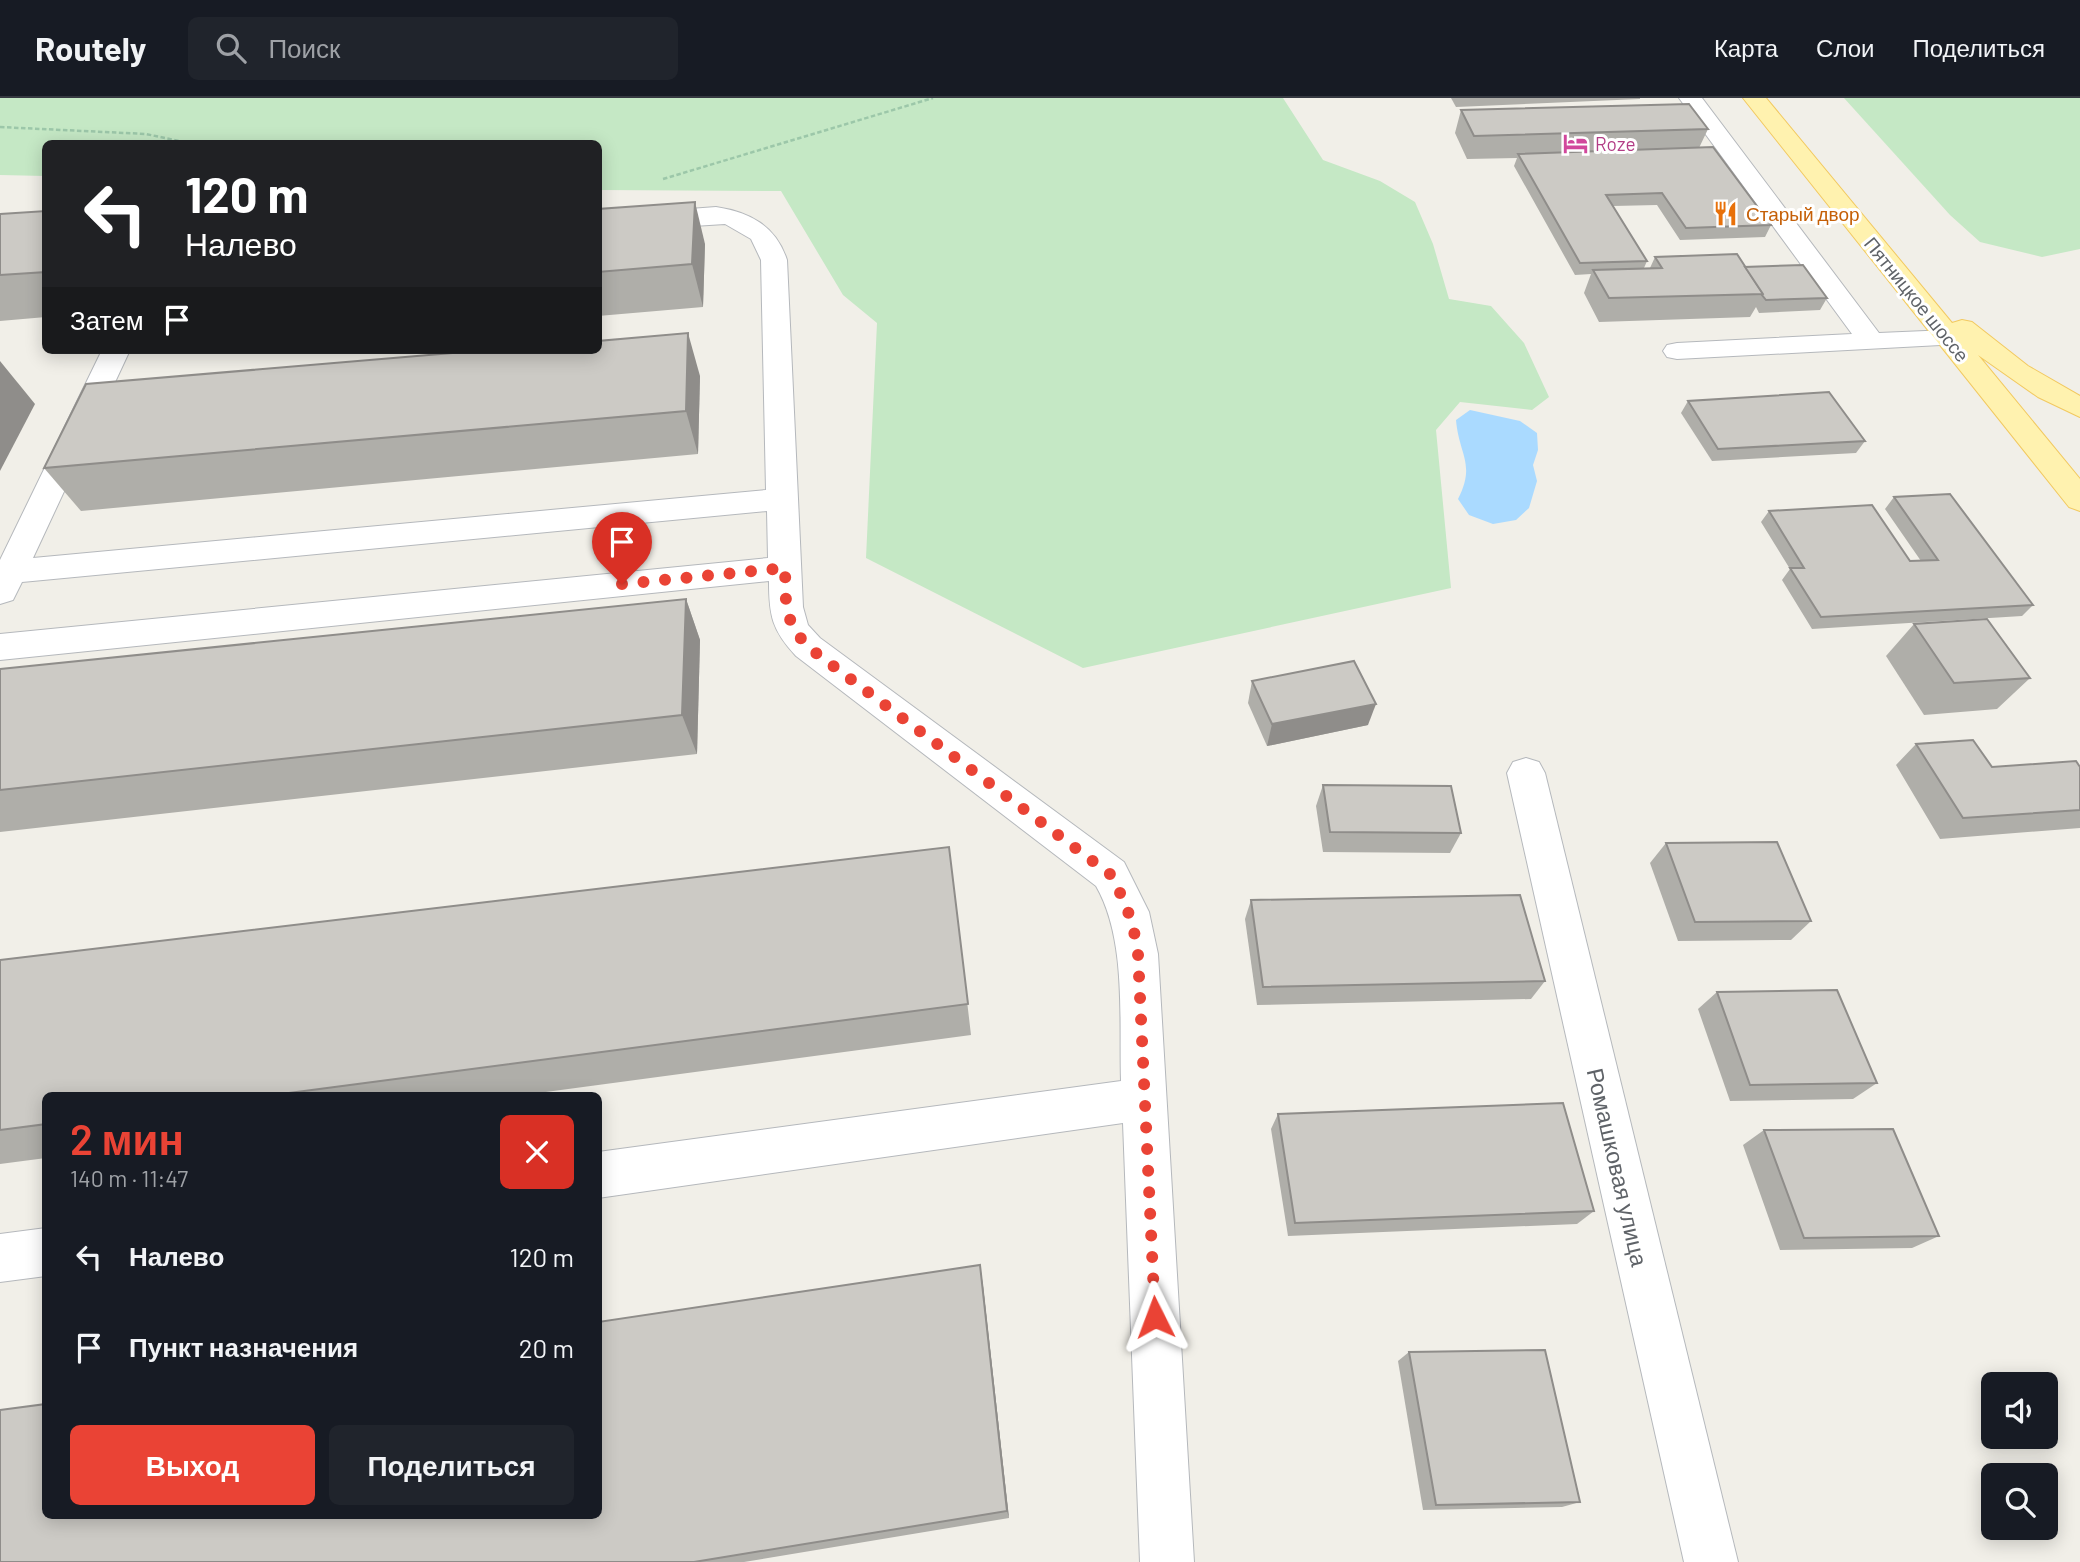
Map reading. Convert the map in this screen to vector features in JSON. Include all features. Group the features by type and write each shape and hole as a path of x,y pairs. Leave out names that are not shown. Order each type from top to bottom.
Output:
{"main road":[{"name":"Пятницкое шоссе","path":"1754,98 2080,500"},
{"path":"1876,248 2000,360 2043,390 2080,408"}],"street":[{"path":"1690,98 1872,342"},
{"path":"602,224 734,216 747,223 771,246 774,260 786,607 792,630 808,647 1110,874 1124,897 1134,925 1138,954 1167,1562"},
{"path":"1677,351 1949,338"},
{"path":"5,583 114,354"},
{"path":"5,583 782,499"},
{"path":"0,647 785,568"},
{"name":"Ромашковая улица","path":"1526,773 1711,1562"},
{"path":"602,1174 1144,1099"},
{"path":"0,1258 42,1253"}],"path":[{"path":"653,182 933,98"},
{"path":"0,127 146,134 174,140"}],"green space":[{"path":"0,98 1283,98 1323,160 1380,181 1415,202 1433,244 1449,299 1491,306 1524,343 1549,397 1532,410 1460,402 1436,430 1451,588 1083,668 866,558 877,323 843,295 781,191 602,190 602,140 42,140 42,176 0,175"},
{"path":"1844,98 2080,98 2080,249 2042,257 1980,242 1950,215"}],"water":[{"path":"1470,410 1520,421 1537,433 1538,450 1533,465 1537,481 1529,508 1516,520 1493,524 1469,515 1458,499 1466,477 1466,468 1456,420"}],"building":[{"path":"1689,104 1708,129 1474,136 1461,110"},
{"path":"1713,147 1771,225 1686,228 1662,193 1606,195 1647,261 1580,263 1518,154"},
{"path":"695,202 692,264 602,272 602,209"},
{"path":"42,211 42,272 0,275 0,214"},
{"path":"1737,254 1763,294 1609,298 1593,270 1662,268 1655,257"},
{"path":"1803,265 1827,298 1766,300 1745,267"},
{"path":"688,333 686,411 44,468 86,384 441,354 602,354 602,341"},
{"path":"1829,392 1865,441 1718,449 1688,401"},
{"path":"1950,494 2033,605 1821,617 1790,568 1804,568 1769,511 1872,505 1910,561 1938,560 1894,497"},
{"path":"686,599 682,715 0,790 0,669"},
{"path":"1987,619 2030,678 1954,683 1914,624"},
{"path":"1354,661 1376,704 1272,724 1252,681"},
{"path":"1973,740 1992,767 2076,761 2080,767 2080,810 1963,818 1916,744"},
{"path":"1323,785 1451,786 1461,833 1330,832"},
{"path":"1777,842 1811,921 1695,922 1666,843"},
{"path":"949,847 968,1004 297,1092 42,1092 42,1125 0,1130 0,960"},
{"path":"1520,895 1545,981 1263,987 1251,900"},
{"path":"1837,990 1877,1083 1750,1085 1717,992"},
{"path":"1563,1103 1594,1211 1295,1223 1278,1114"},
{"path":"1893,1129 1939,1236 1804,1238 1764,1130"},
{"path":"980,1265 1007,1511 694,1562 0,1562 0,1410 42,1405 42,1519 602,1519 602,1321"},
{"path":"1545,1350 1580,1502 1436,1505 1409,1352"}],"place":[{"name":"Roze","path":"1575,143"},
{"name":"Старый двор","path":"1726,213"}],"route":[{"path":"622,584 785,568 786,607 792,630 808,647 1110,874 1124,897 1134,925 1138,954 1155,1317"}]}
